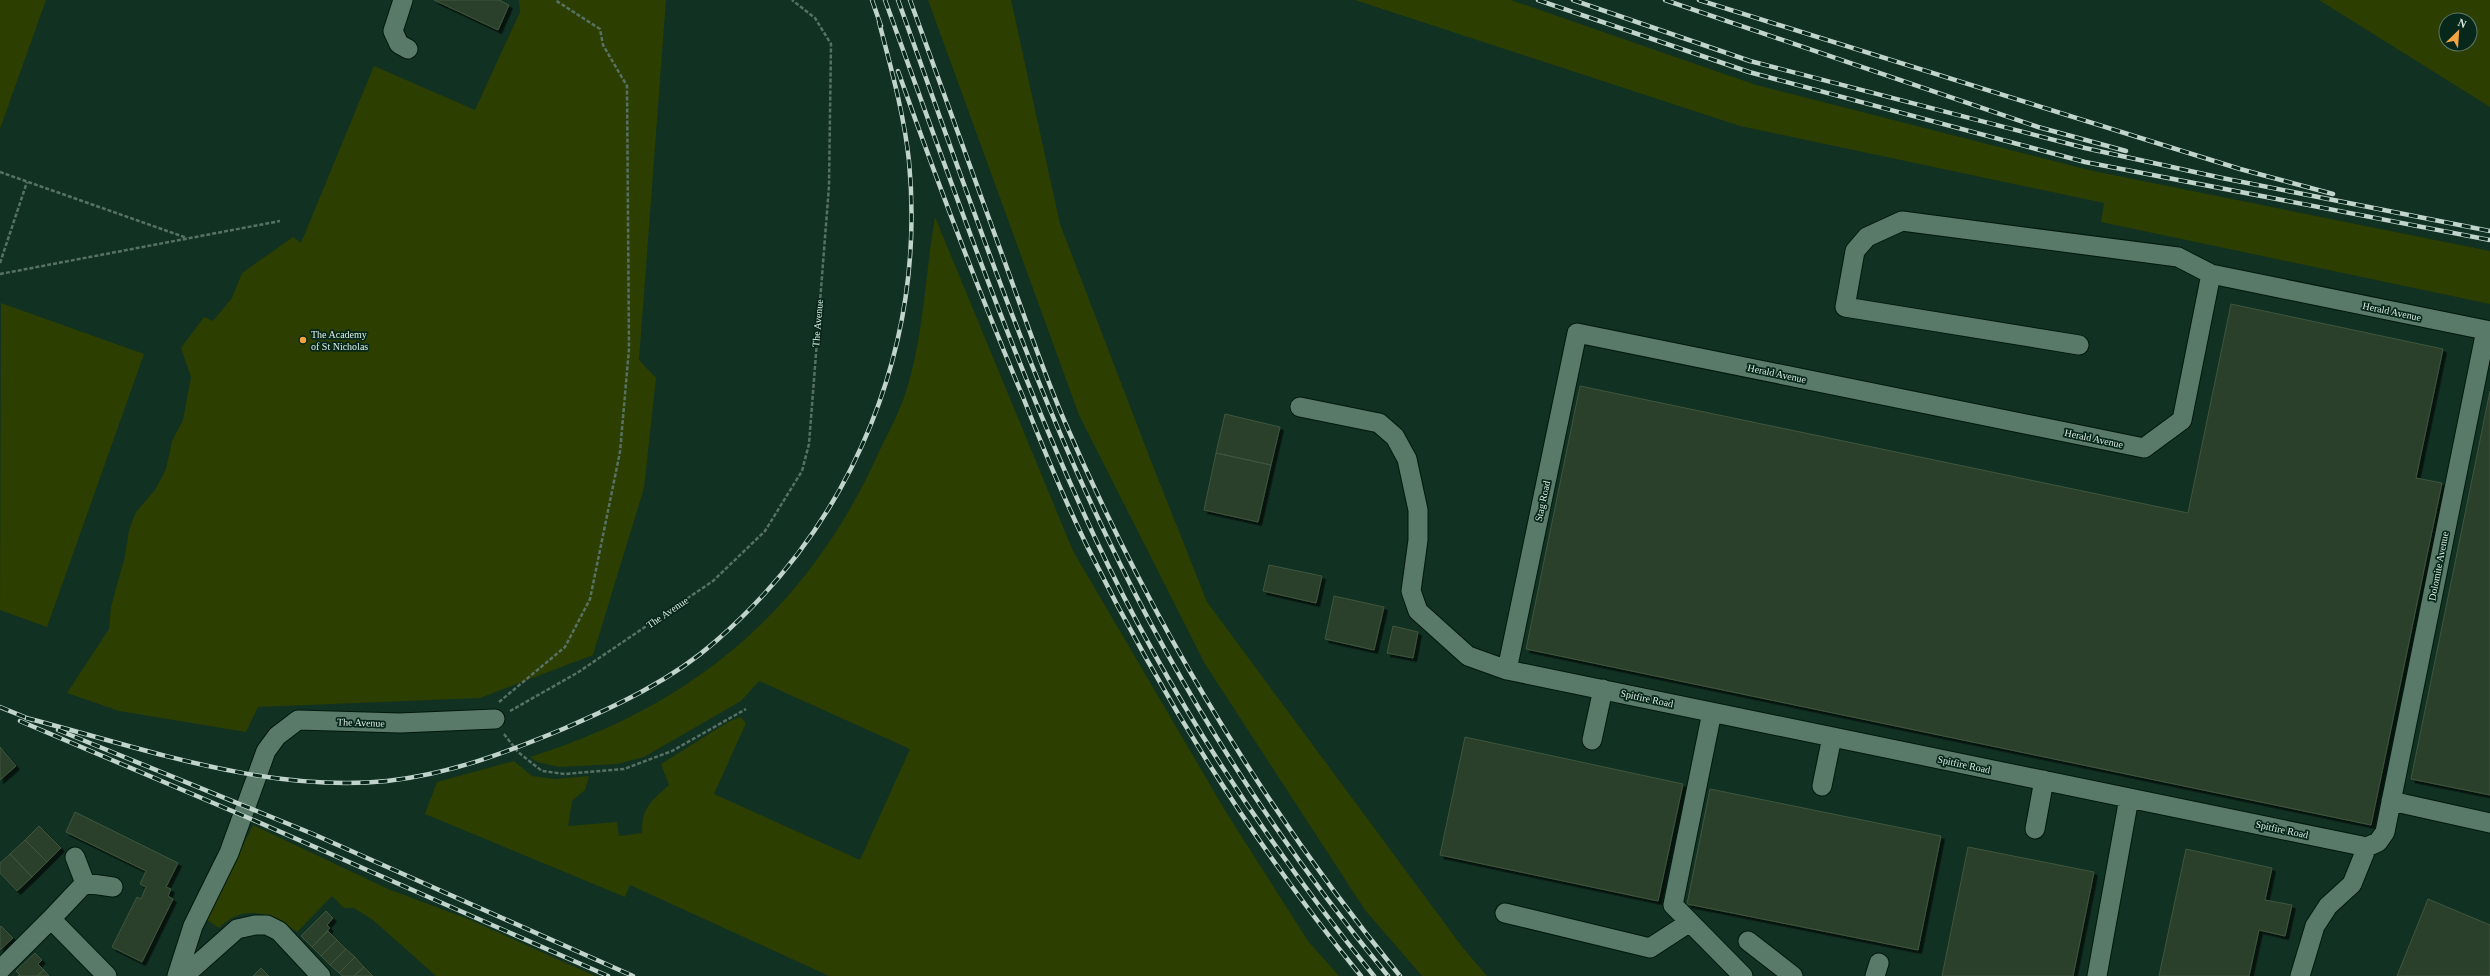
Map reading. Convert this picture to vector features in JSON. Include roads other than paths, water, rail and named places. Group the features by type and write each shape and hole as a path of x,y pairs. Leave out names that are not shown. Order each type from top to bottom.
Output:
{"street":[{"path":"403,0 393,31 399,44 408,49"},
{"path":"2079,345 1845,306 1855,251 1867,237 1902,221 2178,257 2211,274"},
{"name":"Herald Avenue","path":"1577,333 2144,448 2182,420 2211,274 2488,330"},
{"name":"Dolomite Avenue","path":"2391,802 2488,330"},
{"name":"Stag Road","path":"1507,670 1577,333"},
{"name":"Spitfire Road","path":"1300,407 1379,423 1395,436 1407,459 1418,510 1418,540 1411,592 1418,611 1468,656 1507,670 2367,847"},
{"path":"1592,740 1603,690"},
{"path":"1712,712 1673,905 1743,976"},
{"name":"The Avenue","path":"177,976 193,926 229,853 266,751 277,736 298,720 400,723 486,719"},
{"path":"1822,786 1832,737"},
{"path":"2035,830 2044,780"},
{"path":"2097,976 2129,798"},
{"path":"2300,976 2315,926 2328,906 2352,884 2367,847 2378,842 2385,832 2391,802 2490,823"},
{"path":"75,857 85,883"},
{"path":"85,883 113,887"},
{"path":"0,970 85,883"},
{"path":"1505,913 1650,948 1690,922"},
{"path":"51,918 107,976"},
{"path":"184,976 237,929 255,925 267,925 279,931 321,976"},
{"path":"1748,941 1793,976"}],"railway":[{"path":"872,0 881,26"},
{"path":"885,0 984,272 1011,340 1066,474 1124,598 1155,655 1222,766 1295,873 1374,976"},
{"path":"898,0 970,203 1021,337 1076,470 1135,594 1166,652 1199,708 1270,819 1347,925 1388,976"},
{"path":"910,0 1047,378 1064,420 1134,568 1172,640 1256,779 1350,912 1400,976"},
{"path":"1538,0 1749,72 2085,162 2490,240"},
{"path":"1573,0 1750,61 2085,148 2222,178 2490,231"},
{"path":"1665,0 2038,127 2126,151"},
{"path":"1699,0 2240,169 2333,194"},
{"path":"26,718 159,754 250,774 296,780 341,783 387,781 410,778 455,768 541,738 603,711 643,691 681,668 699,655 716,641 765,593 807,541 843,484 871,424 892,361 906,296 911,229 909,161 900,108 879,22"},
{"path":"898,71 974,276 1054,473 1088,548 1147,660 1212,770 1284,875 1361,976"},
{"path":"0,707 32,720"},
{"path":"20,721 251,819 608,976"},
{"path":"58,730 313,834 633,976"}],"place":[{"name":"The Academy of St Nicholas","path":"303,340"}]}
